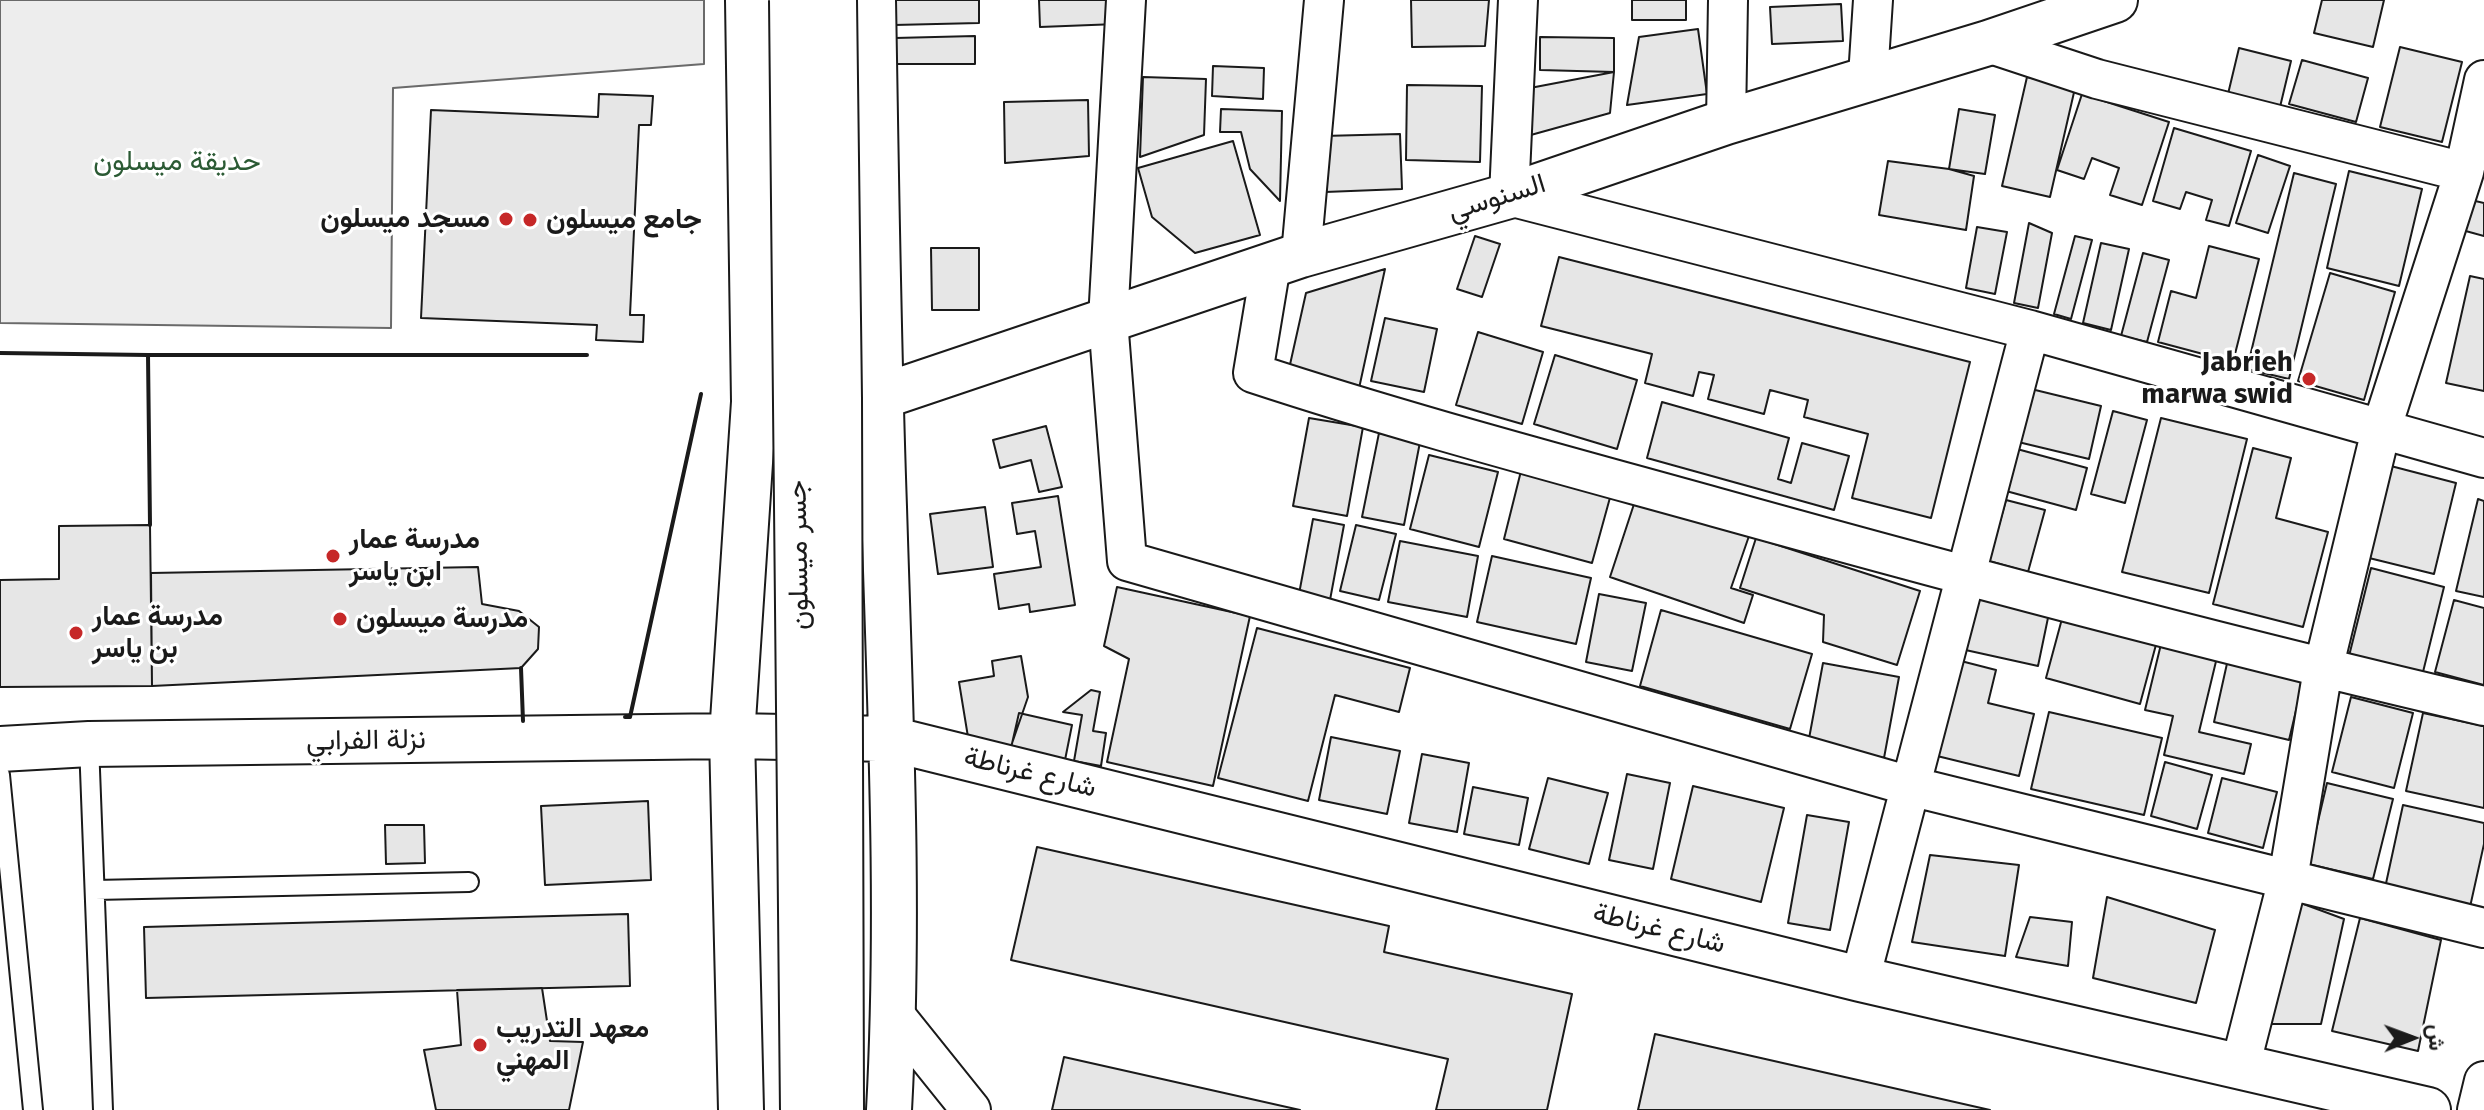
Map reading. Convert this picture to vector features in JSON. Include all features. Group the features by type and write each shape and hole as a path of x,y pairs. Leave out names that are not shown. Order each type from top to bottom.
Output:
{"main road":[{"path":"741,1110 732,736 754,402 748,0"},
{"name":"جسر ميسلون","path":"792,0 803,1110"},
{"name":"جسر ميسلون","path":"834,0 839,398 841,1110"},
{"path":"873,0 880,397 891,739 894,1014 889,1110"},
{"name":"السنوسي","path":"880,397 1286,260 1509,196 1726,122 1988,43 2088,4"},
{"name":"نزلة الفرابي","path":"0,749 89,744 732,736 891,739"},
{"name":"شارع غرناطة","path":"891,739 1860,979 2240,1067 2379,1104 2428,1110"}],"street":[{"path":"1126,0 1108,320 1127,561 1910,786 2484,928"},
{"path":"1324,0 1286,260 1253,373 1376,413 1965,577 2323,669 2484,706"},
{"path":"1518,0 1509,196 2030,330 2484,458"},
{"path":"1726,122 1728,0"},
{"path":"1868,77 1873,0"},
{"path":"1988,43 2097,79 2464,172"},
{"path":"2240,1067 2288,879 2323,669 2381,430 2464,172 2484,80"},
{"path":"1860,979 2030,330"},
{"path":"894,1014 971,1110"},
{"path":"2477,1110 2484,1081"}],"lane":[{"path":"89,744 103,1110"},
{"path":"0,775 33,1110"},
{"path":"95,890 469,882"}],"shaded area":[{"name":"حديقة ميسلون","path":"0,0 704,0 704,64 393,88 391,328 0,323"}],"building":[{"path":"894,0 979,0 979,23 894,25"},
{"path":"1039,0 1116,0 1117,24 1040,27"},
{"path":"1411,0 1489,0 1485,46 1412,47"},
{"path":"1632,0 1686,0 1686,20 1632,20"},
{"path":"2322,0 2384,0 2373,47 2314,33"},
{"path":"1841,4 1843,41 1772,44 1770,7"},
{"path":"1698,29 1707,94 1627,105 1639,37"},
{"path":"975,36 975,64 896,64 895,38"},
{"path":"1540,37 1614,38 1614,72 1540,70"},
{"path":"2400,47 2462,62 2442,142 2380,127"},
{"path":"2239,48 2291,61 2280,107 2228,94"},
{"path":"2302,60 2368,78 2356,122 2289,104"},
{"path":"1213,66 1264,68 1263,99 1212,96"},
{"path":"1614,72 1610,113 1520,138 1530,88"},
{"path":"1143,77 1206,79 1204,135 1140,157"},
{"path":"2027,77 2075,88 2050,197 2002,186"},
{"path":"1407,85 1482,86 1480,162 1406,160"},
{"name":"جامع ميسلون","path":"599,94 653,96 651,125 639,125 630,315 644,315 643,342 596,340 597,325 421,318 431,110 598,117"},
{"path":"2082,94 2169,122 2142,205 2110,195 2119,168 2092,158 2084,179 2057,170"},
{"path":"1088,100 1089,156 1005,163 1004,102"},
{"path":"1221,109 1282,111 1280,201 1250,169 1241,132 1220,132"},
{"path":"1959,109 1995,115 1985,174 1949,169"},
{"path":"2174,128 2251,151 2229,226 2206,220 2212,200 2186,192 2180,209 2153,201"},
{"path":"1400,134 1402,189 1325,192 1323,136"},
{"path":"1233,141 1260,235 1195,253 1152,217 1138,168"},
{"path":"2258,155 2290,166 2268,233 2236,223"},
{"path":"1888,161 1949,169 1974,176 1966,230 1879,215"},
{"path":"2349,171 2422,189 2399,286 2327,268"},
{"path":"2294,173 2336,184 2289,379 2247,369"},
{"path":"2471,200 2484,203 2484,236 2462,230"},
{"path":"2029,223 2052,233 2038,308 2014,303"},
{"path":"1977,227 2007,232 1995,294 1966,288"},
{"path":"1475,236 1500,244 1482,297 1457,289"},
{"path":"2075,236 2092,240 2071,319 2054,314"},
{"path":"2101,243 2129,249 2111,330 2083,323"},
{"path":"2209,246 2259,259 2233,362 2158,342 2171,291 2196,298"},
{"path":"931,248 979,248 979,310 932,310"},
{"path":"2143,253 2169,260 2147,342 2121,336"},
{"path":"1559,257 1970,362 1931,518 1852,498 1868,434 1804,417 1808,400 1770,390 1764,414 1708,399 1714,375 1699,372 1693,396 1645,383 1652,354 1541,326"},
{"path":"1385,269 1358,393 1287,378 1306,293"},
{"path":"2330,273 2395,292 2364,400 2298,381"},
{"path":"2470,276 2484,279 2484,391 2446,383"},
{"path":"1385,318 1437,329 1424,392 1371,381"},
{"path":"1478,332 1543,352 1522,424 1456,405"},
{"path":"1555,355 1637,380 1617,449 1534,424"},
{"path":"2027,388 2101,406 2089,459 2014,441"},
{"path":"1662,402 1789,438 1778,479 1791,483 1802,443 1849,456 1834,510 1647,458"},
{"path":"2113,411 2147,420 2125,503 2091,494"},
{"path":"1309,418 1363,427 1347,516 1293,506"},
{"path":"2161,418 2247,439 2209,593 2122,572"},
{"path":"1046,426 1062,487 1039,492 1031,460 1000,468 993,440"},
{"path":"1379,433 1420,442 1404,525 1362,517"},
{"path":"2253,448 2291,458 2276,518 2328,532 2303,627 2213,604"},
{"path":"2017,449 2087,468 2076,510 2006,491"},
{"path":"1429,455 1498,472 1479,547 1410,529"},
{"path":"2387,465 2456,483 2434,574 2365,557"},
{"path":"1521,471 1611,494 1592,563 1504,539"},
{"path":"1058,496 1075,605 1030,612 1029,604 999,609 994,574 1041,567 1035,531 1017,534 1012,503"},
{"path":"1636,498 1749,536 1731,588 1753,595 1744,623 1610,577"},
{"path":"2478,499 2484,501 2484,597 2456,591"},
{"path":"2006,500 2045,510 2028,572 1989,561"},
{"path":"985,507 993,567 938,574 930,514"},
{"path":"1313,519 1344,525 1330,600 1299,594"},
{"name":"مدرسة عمار بن ياسر","path":"150,525 152,686 0,687 0,580 59,579 59,526"},
{"path":"1356,525 1396,534 1379,600 1340,591"},
{"path":"1756,538 1920,591 1897,665 1823,642 1824,615 1740,588"},
{"path":"1400,541 1478,556 1467,617 1388,602"},
{"path":"1492,556 1591,578 1576,644 1477,622"},
{"name":"مدرسة ميسلون","path":"478,567 482,604 519,611 539,627 538,649 521,668 152,686 151,573"},
{"path":"2371,568 2444,587 2422,676 2349,656"},
{"path":"1117,587 1250,616 1213,786 1107,762 1129,659 1104,646"},
{"path":"1599,594 1646,603 1632,671 1586,662"},
{"path":"1971,596 2049,613 2038,666 1961,649"},
{"path":"2454,600 2484,608 2484,685 2435,672"},
{"path":"1661,610 1812,654 1790,729 1640,686"},
{"path":"2063,615 2157,641 2140,704 2046,678"},
{"path":"1257,628 1410,668 1399,712 1335,695 1308,801 1218,778"},
{"path":"2162,640 2218,653 2199,732 2251,744 2244,774 2164,755 2173,716 2145,710"},
{"path":"1021,656 1028,697 1009,752 968,737 959,682 994,676 992,661"},
{"path":"2228,659 2304,677 2289,740 2214,722"},
{"path":"1957,660 1996,670 1988,703 2034,714 2019,776 1933,755"},
{"path":"1823,663 1899,677 1884,758 1808,744"},
{"path":"1091,690 1100,692 1093,731 1106,733 1101,766 1074,761 1082,715 1063,712"},
{"path":"2351,697 2413,713 2394,788 2332,772"},
{"path":"2049,712 2162,738 2144,815 2031,789"},
{"path":"1019,713 1072,725 1065,760 1011,748"},
{"path":"2423,713 2484,726 2484,808 2406,791"},
{"path":"1331,737 1400,751 1387,814 1319,800"},
{"path":"1422,754 1469,763 1457,832 1409,823"},
{"path":"2165,762 2212,775 2197,829 2151,816"},
{"path":"1627,774 1670,783 1653,869 1609,860"},
{"path":"1548,778 1608,793 1589,864 1529,849"},
{"path":"2222,778 2277,792 2263,848 2208,833"},
{"path":"2327,783 2393,799 2373,879 2308,864"},
{"path":"1693,786 1784,808 1761,902 1671,879"},
{"path":"1473,787 1528,798 1519,845 1464,834"},
{"path":"648,801 651,880 545,885 541,806"},
{"path":"2403,805 2484,823 2484,844 2470,907 2385,888"},
{"path":"1807,815 1849,822 1830,930 1788,923"},
{"path":"385,825 424,825 425,863 386,864"},
{"path":"1037,847 1389,926 1384,952 1572,994 1547,1110 1436,1110 1448,1059 1011,960"},
{"path":"1930,855 2019,865 2005,956 1912,942"},
{"path":"2107,897 2215,930 2196,1003 2093,978"},
{"path":"2298,902 2344,919 2321,1024 2264,1024"},
{"path":"628,914 630,986 146,998 144,927"},
{"path":"2030,917 2072,922 2068,966 2016,957"},
{"path":"2360,918 2441,940 2418,1051 2332,1031"},
{"path":"542,988 550,1041 583,1042 569,1110 436,1110 424,1050 461,1045 457,990"},
{"path":"1655,1034 1990,1110 1638,1110"},
{"path":"1064,1057 1300,1110 1052,1110"}],"wall":[{"path":"0,353 148,355 150,525"},
{"path":"148,355 587,355"},
{"path":"625,717 630,717 701,394"},
{"path":"521,668 523,721"}],"place":[{"name":"مسجد ميسلون","path":"506,219"},
{"name":"جامع ميسلون","path":"530,220"},
{"name":"Jabrieh marwa swid","path":"2309,379"},
{"name":"مدرسة عمار ابن ياسر","path":"333,556"},
{"name":"مدرسة ميسلون","path":"340,619"},
{"name":"مدرسة عمار بن ياسر","path":"76,633"},
{"name":"معهد التدريب المهني","path":"480,1045"}]}
